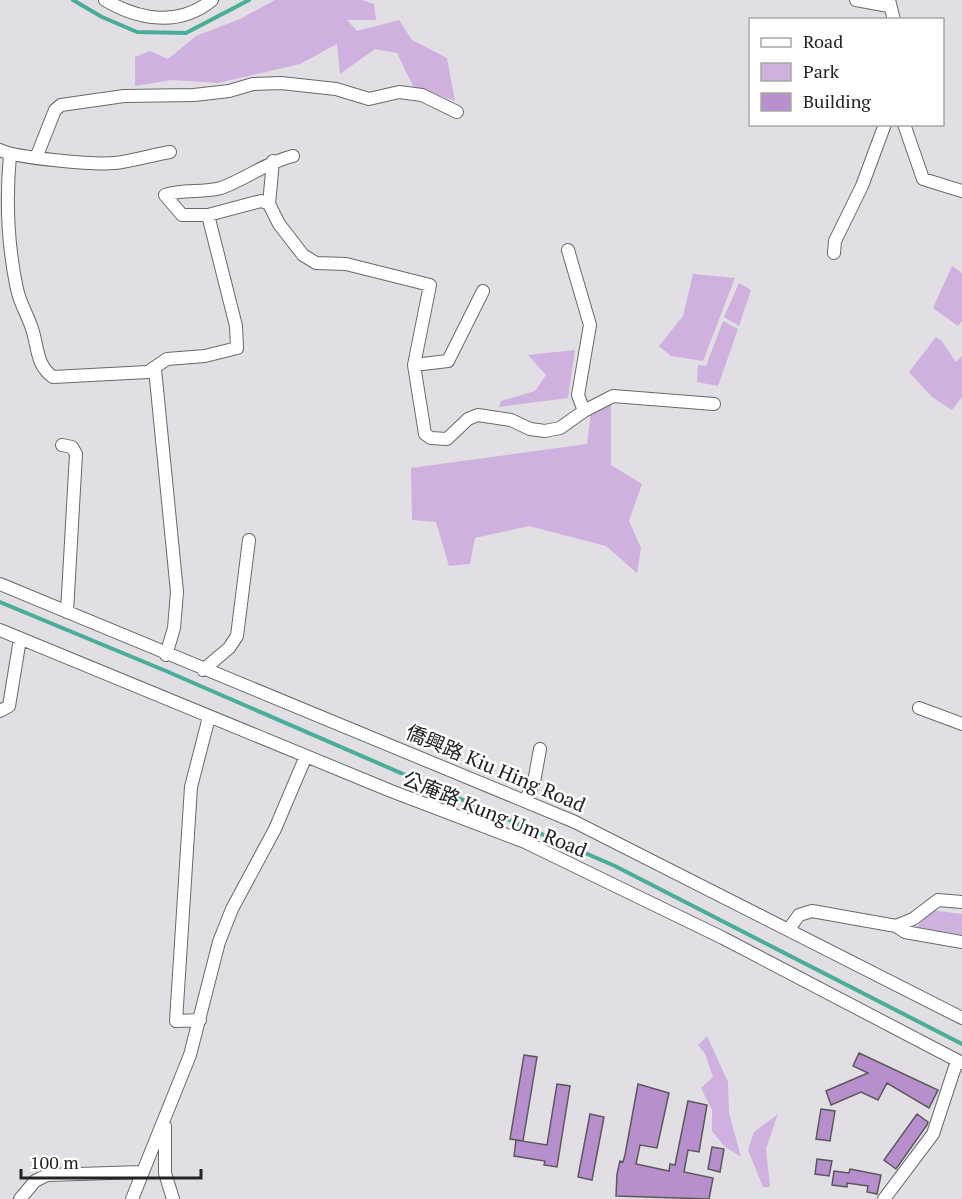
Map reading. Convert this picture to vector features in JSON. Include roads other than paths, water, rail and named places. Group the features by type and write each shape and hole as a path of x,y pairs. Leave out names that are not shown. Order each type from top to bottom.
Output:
{"street":[{"path":"105,0 122,10 147,19 190,12 212,0"},
{"path":"856,0 889,3 893,18"},
{"path":"36,158 55,110 62,105 124,96 194,95 229,92 253,84 282,83 336,89 369,99 399,92 422,95 457,112"},
{"path":"834,253 835,241 862,186 884,126"},
{"path":"905,126 923,179 962,192"},
{"path":"170,152 113,163 36,158 5,152 17,290 45,371 53,377 148,372 167,359 205,356 237,348 236,326 208,215"},
{"path":"269,204 261,201 208,215 182,215 165,195 218,189 258,172 273,161 293,156"},
{"path":"273,161 269,204 279,224 303,255 316,263 346,264 430,285 414,365 421,396 423,427 425,434 431,438 447,439 468,419 478,415 511,420 530,429 560,428 584,411 613,396 714,404"},
{"path":"568,250 590,325 578,395 584,411"},
{"path":"414,365 448,361 483,291"},
{"path":"155,369 177,592 174,628 166,655"},
{"path":"62,445 72,447 76,453 67,612"},
{"path":"203,670 229,648 237,636 249,540"},
{"name":"僑興路 Kiu Hing Road","path":"0,584 166,655 336,722 575,822 962,1018"},
{"name":"公庵路 Kung Um Road","path":"0,630 209,717 525,842 726,939 959,1062"},
{"path":"0,711 9,706 20,639"},
{"path":"920,708 962,724"},
{"path":"200,1020 176,1021 190,787 209,717"},
{"path":"525,801 534,782 540,749"},
{"path":"132,1199 190,1055 219,942 232,909 279,820 306,756"},
{"path":"896,926 913,919 938,900 962,902"},
{"path":"789,929 799,915 812,911 896,926 905,932 962,942"},
{"path":"884,1199 933,1134 959,1062"},
{"path":"165,1115 165,1173 173,1199"},
{"path":"20,1199 35,1182 47,1175 142,1172"}],"waterway":[{"path":"73,0 102,17 137,32 186,33 249,0"},
{"path":"0,602 166,671 615,866 962,1044"}]}
